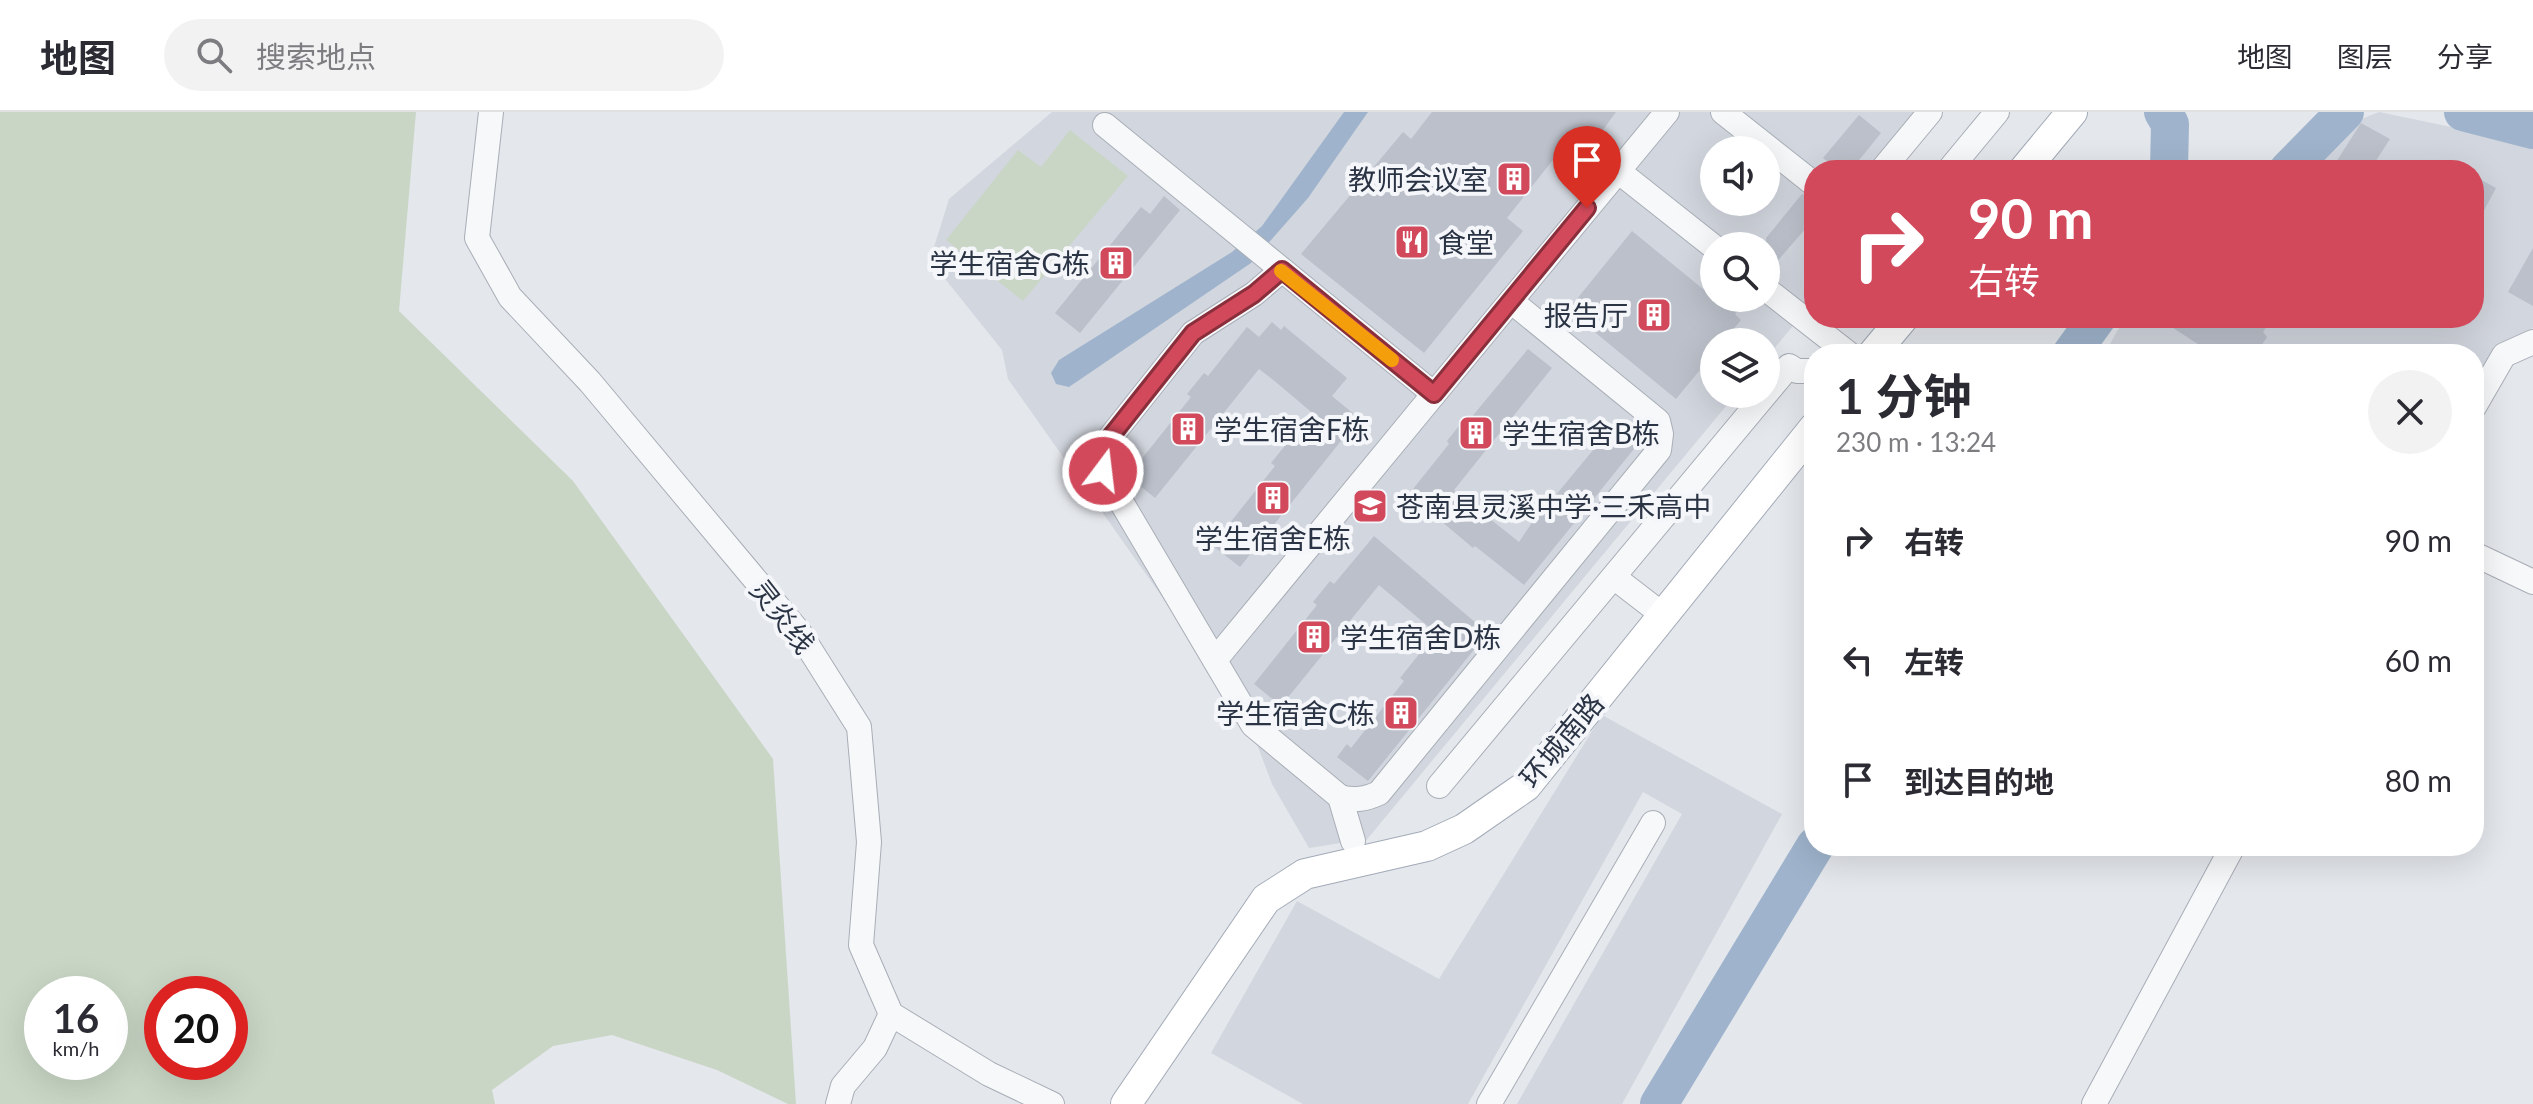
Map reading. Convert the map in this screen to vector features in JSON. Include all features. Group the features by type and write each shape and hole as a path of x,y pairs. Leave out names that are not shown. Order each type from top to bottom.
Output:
{"main road":[{"path":"2032,160 2072,112"},
{"path":"1881,344 1895,328"},
{"name":"环城南路","path":"1126,1104 1266,899 1305,874 1427,846 1464,829 1526,786 1804,440"}],"street":[{"name":"灵炎线","path":"491,112 477,238 510,297 590,382 799,632 859,727 869,842 861,945 891,1014"},
{"path":"1215,660 1667,112"},
{"path":"1723,112 1804,176"},
{"path":"1890,160 1930,112"},
{"path":"1957,160 1997,112"},
{"path":"1105,125 1434,394"},
{"path":"1618,171 1700,236"},
{"path":"1282,270 1254,294 1193,333 1108,440 1102,461 1103,471 1253,725 1340,797 1353,841"},
{"path":"1340,797 1362,799 1379,793 1659,450 1661,434 1658,421 1511,301"},
{"path":"1780,301 1804,321"},
{"path":"1812,328 1831,344"},
{"path":"2484,390 2504,355 2533,342"},
{"path":"1439,786 1789,366 1804,371"},
{"path":"2484,559 2533,582"},
{"path":"1615,578 1663,615"},
{"path":"1489,1104 1653,823"},
{"path":"2094,1104 2228,856"},
{"path":"838,1104 843,1086 875,1048 891,1014 989,1074 1052,1104"}],"shaded area":[{"name":"苍南县灵溪中学·三禾高中","path":"1052,112 1922,112 1882,160 1804,160 1804,313 1780,341 1780,328 1700,328 1700,408 1724,408 1364,843 1353,841 1309,848 1272,784 1258,747 1177,618 1008,379 1002,350 930,260 949,199"},
{"path":"2379,112 2533,144 2533,328 2494,350 2484,366 2484,344 2110,344 2119,328 2484,328 2484,160 2314,160 2344,126"},
{"path":"1602,715 1782,814 1622,1104 1517,1104 1682,814 1643,792 1468,1104 1303,1104 1211,1053 1297,901 1439,979"}],"green space":[{"path":"0,112 416,112 399,311 573,481 773,759 796,1104 788,1104 717,1070 612,1035 553,1046 492,1090 495,1104 0,1104"},
{"path":"1070,130 1128,176 1023,301 946,240 1018,150 1041,167"}],"water":[{"path":"1344,112 1368,112 1308,198 1251,263 1069,387 1056,384 1051,373 1059,360 1232,252 1262,226"}],"building":[{"name":"食堂","path":"1432,112 1616,112 1574,170 1556,156 1507,218 1523,231 1424,353 1301,254 1403,132 1411,139"},
{"path":"1859,115 1881,133 1859,160 1823,158"},
{"path":"2361,123 2390,139 2376,160 2337,160"},
{"path":"2484,181 2496,188 2484,210"},
{"path":"1802,194 1804,195 1804,230 1780,258 1780,232 1771,232"},
{"name":"学生宿舍G栋","path":"1164,196 1180,210 1080,333 1055,313 1141,207 1150,214"},
{"name":"报告厅","path":"1632,231 1700,287 1700,312 1737,312 1735,314 1741,320 1734,328 1700,328 1700,370 1676,399 1568,310"},
{"path":"2533,248 2533,306 2508,292"},
{"path":"1272,322 1281,330 1284,326 1347,378 1332,396 1355,415 1348,423 1353,426 1240,567 1208,542 1218,530 1222,533 1275,466 1271,463 1288,442 1292,445 1316,416 1277,383 1259,369 1155,498 1128,476 1191,397 1187,394 1204,373 1208,376 1247,327 1259,337"},
{"path":"2173,328 2266,328 2263,332 2267,337 2262,344 2198,344"},
{"path":"1528,349 1552,368 1454,490 1519,542 1552,493 1555,496 1618,420 1642,439 1524,585 1475,546 1473,548 1409,494 1449,444 1447,441 1462,422 1465,425"},
{"path":"1374,536 1483,629 1477,638 1481,641 1368,781 1337,757 1347,744 1351,748 1404,681 1400,678 1436,633 1379,585 1281,706 1254,684 1317,605 1313,602 1330,581 1334,584"}],"waterway":[{"path":"2163,112 2170,124 2169,160"},
{"path":"2298,160 2345,112"},
{"path":"2463,112 2533,130"},
{"path":"2078,344 2090,328"},
{"path":"1659,1104 1809,856"}],"slow traffic":[{"path":"1281,271 1392,360"}],"place":[{"name":"教师会议室","path":"1514,179"},
{"name":"食堂","path":"1412,242"},
{"name":"学生宿舍G栋","path":"1116,263"},
{"name":"报告厅","path":"1654,315"},
{"name":"学生宿舍F栋","path":"1188,429"},
{"name":"学生宿舍B栋","path":"1476,433"},
{"name":"学生宿舍E栋","path":"1273,498"},
{"name":"苍南县灵溪中学·三禾高中","path":"1370,506"},
{"name":"学生宿舍D栋","path":"1314,637"},
{"name":"学生宿舍C栋","path":"1401,713"}],"route":[{"path":"1103,471 1102,461 1108,440 1193,333 1254,294 1282,270 1434,394 1587,208"}]}
